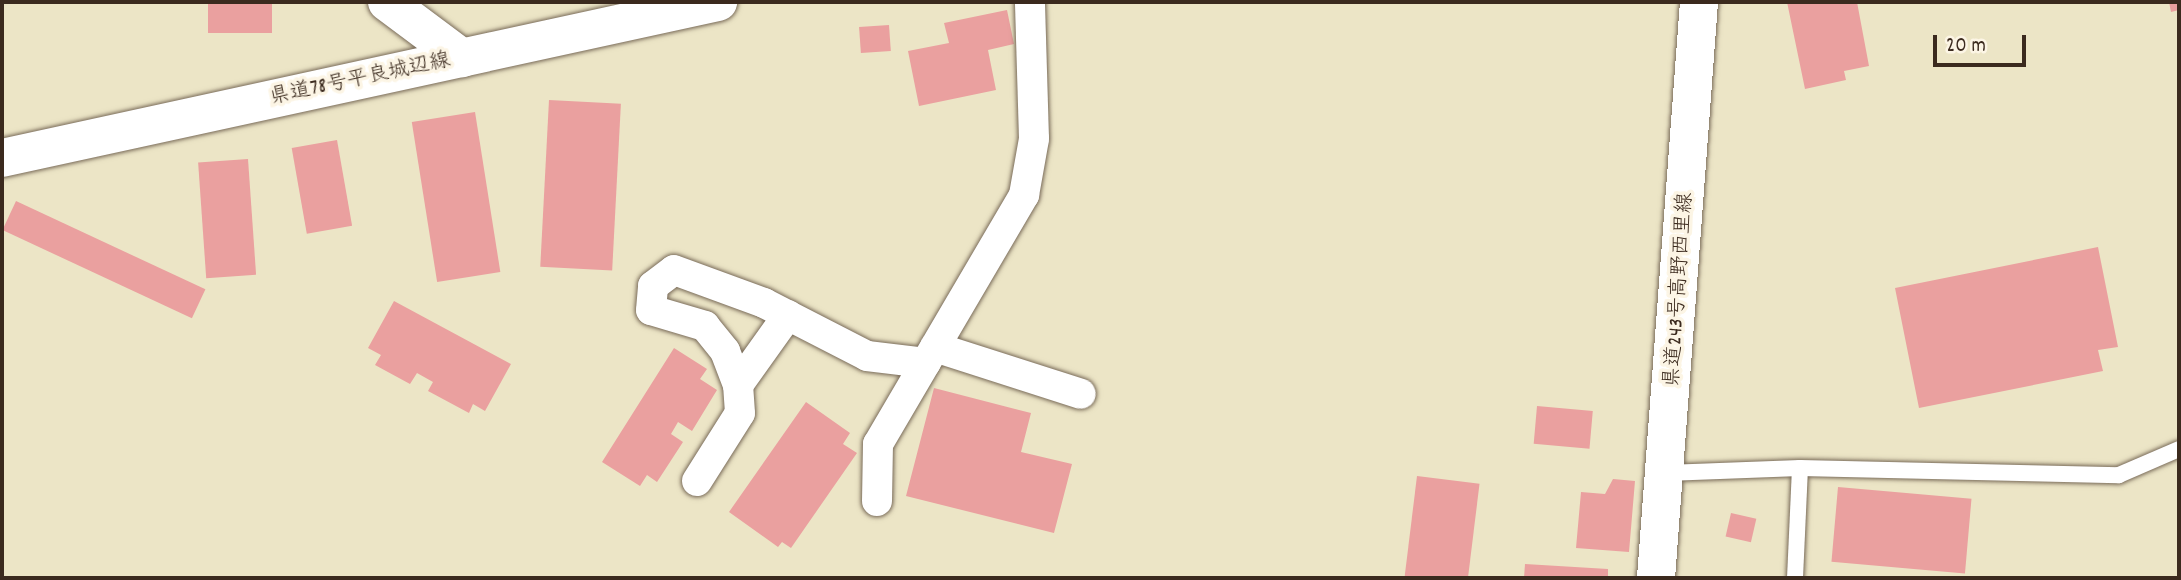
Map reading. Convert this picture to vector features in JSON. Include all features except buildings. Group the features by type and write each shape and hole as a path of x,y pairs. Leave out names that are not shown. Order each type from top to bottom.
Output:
{"main road":[{"path":"387,2 462,58"},
{"name":"県道78号平良城辺線","path":"2,158 718,2"},
{"name":"県道243号高野西里線","path":"1656,578 1699,2"}],"street":[{"path":"877,501 878,444 1024,195 1034,139 1031,2"},
{"path":"697,481 740,413 738,384 725,351 705,326 651,310 653,286 674,270 788,315 867,356 930,355 1081,394"},
{"path":"738,384 788,315"}],"lane":[{"path":"1666,472 1800,468 2119,475 2179,449"},
{"path":"1795,578 1800,468"}]}
